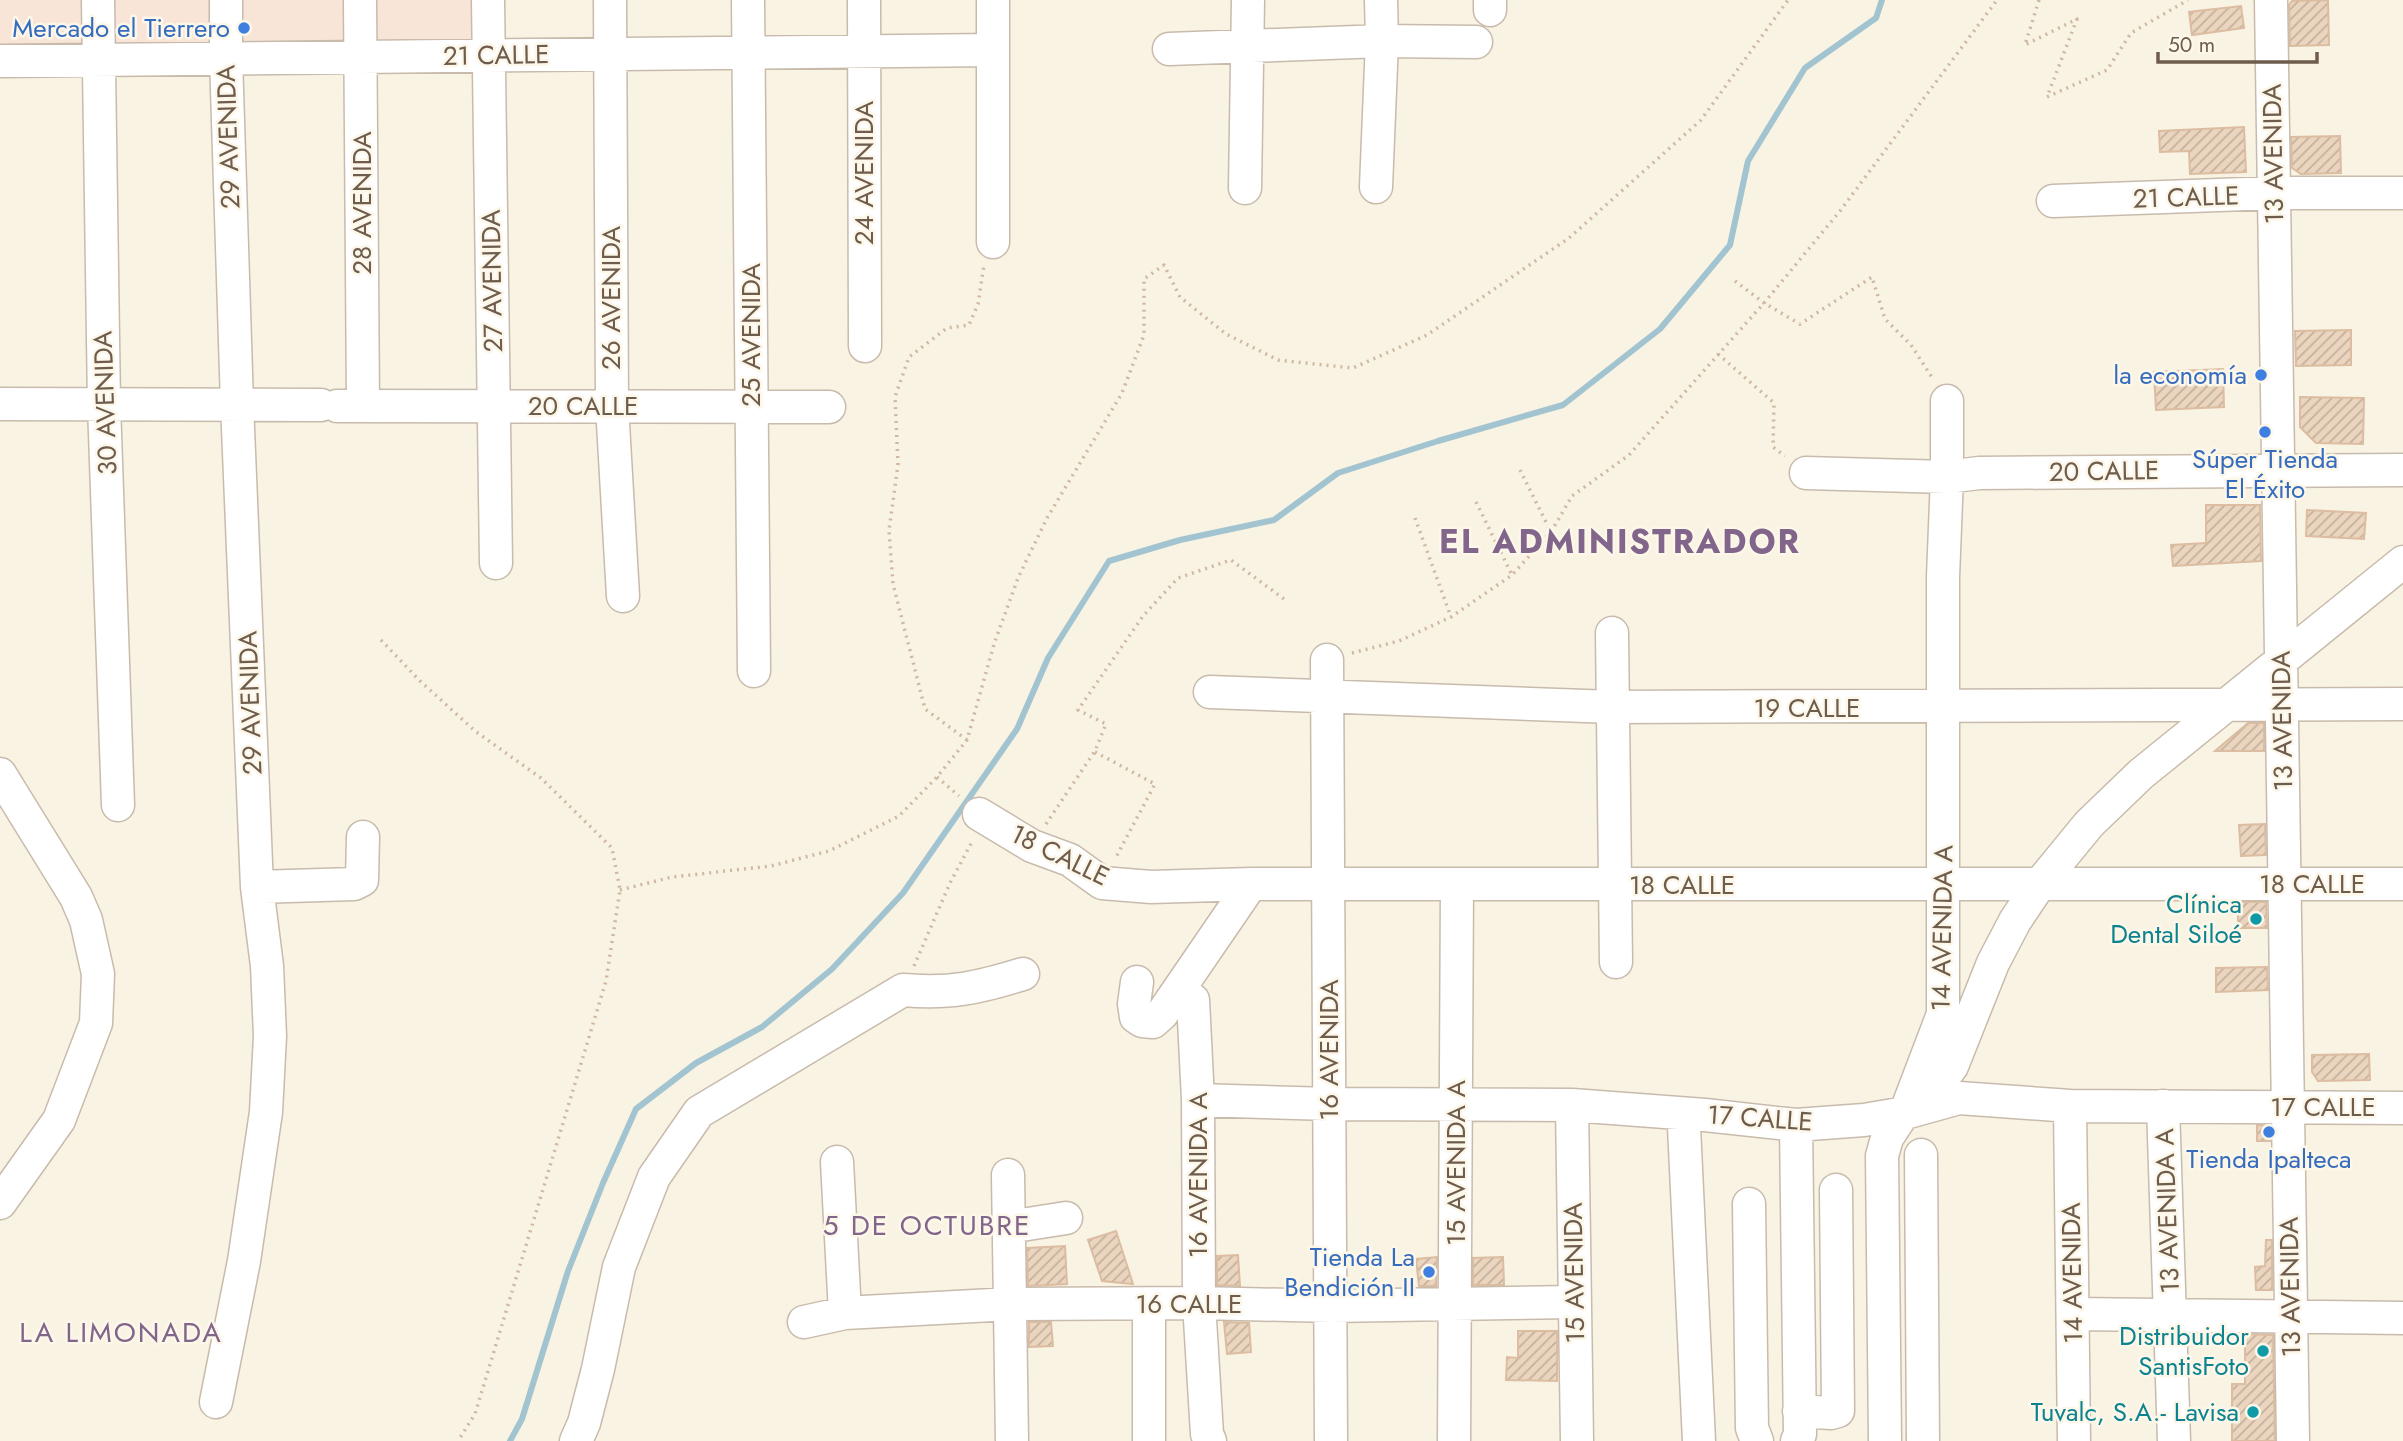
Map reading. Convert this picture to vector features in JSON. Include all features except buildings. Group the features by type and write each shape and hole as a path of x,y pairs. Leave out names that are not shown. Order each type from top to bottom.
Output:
{"street":[{"name":"30 AVENIDA","path":"99,0 104,405 118,805"},
{"name":"29 AVENIDA","path":"216,1402 244,1261 266,1112 270,1036 267,966 257,887 237,404 226,0"},
{"name":"28 AVENIDA","path":"341,406 361,57 360,0"},
{"name":"27 AVENIDA","path":"488,0 496,563"},
{"name":"26 AVENIDA","path":"610,0 612,406 623,596"},
{"name":"25 AVENIDA","path":"748,0 754,671"},
{"name":"24 AVENIDA","path":"864,0 865,346"},
{"path":"993,0 993,242"},
{"path":"1245,188 1248,0"},
{"path":"1376,187 1381,0"},
{"name":"13 AVENIDA","path":"2270,0 2293,1441"},
{"path":"1169,49 1249,44 1476,42"},
{"name":"21 CALLE","path":"0,61 993,50"},
{"name":"21 CALLE","path":"2053,201 2274,193 2403,193"},
{"name":"14 AVENIDA A","path":"1885,1441 1882,1156 1887,1138 1906,1109 1943,1014 1943,577 1947,401"},
{"name":"20 CALLE","path":"0,404 829,407"},
{"name":"20 CALLE","path":"1806,473 1947,477 1979,473 2403,470"},
{"path":"1906,1109 1935,1089 1952,1066 1993,963 2015,921 2039,885 2089,824 2141,774 2403,562"},
{"path":"1612,632 1616,962"},
{"name":"16 AVENIDA","path":"1327,660 1331,1441"},
{"name":"19 CALLE","path":"1210,692 1612,708 2403,704"},
{"path":"0,774 76,897 86,920 98,974 96,1023 59,1120 0,1203"},
{"name":"18 CALLE","path":"983,816 1032,846 1070,860 1102,883 1151,887 1251,884 2403,884"},
{"path":"257,887 354,884 362,880 363,837"},
{"path":"1137,982 1134,1004 1136,1017 1142,1021 1153,1022 1162,1014 1251,884"},
{"name":"15 AVENIDA A","path":"1454,1441 1457,884"},
{"path":"576,1441 584,1423 598,1370 619,1267 654,1177 699,1112 903,990 937,993 980,987 1023,974"},
{"name":"16 AVENIDA A","path":"1193,1000 1198,1100 1199,1303 1208,1438"},
{"name":"17 CALLE","path":"1198,1100 1329,1104 1572,1105 1796,1125 1864,1120 1959,1098 2070,1106 2403,1108"},
{"name":"15 AVENIDA","path":"1572,1105 1577,1441"},
{"name":"14 AVENIDA","path":"2070,1106 2074,1441"},
{"name":"13 AVENIDA A","path":"2163,1106 2174,1441"},
{"path":"1796,1125 1798,1426 1838,1410 1836,1190"},
{"path":"1684,1127 1699,1441"},
{"path":"1921,1155 1923,1441"},
{"path":"837,1162 845,1313"},
{"path":"1008,1175 1012,1441"},
{"path":"1749,1204 1752,1428 1757,1441"},
{"path":"1009,1227 1066,1218"},
{"name":"16 CALLE","path":"804,1322 845,1313 1011,1304 1199,1303 1331,1306 1574,1303"},
{"path":"1149,1304 1149,1441"},
{"path":"2073,1314 2403,1318"}],"path":[{"path":"620,890 672,877 771,866 829,851 899,816 937,777 967,740 994,644 1018,578 1047,518 1122,393 1144,335 1144,279 1164,265 1180,296 1226,334 1278,360 1353,368 1427,335 1569,238 1701,120 1788,0"},
{"path":"1327,660 1399,641 1451,617 1512,575 1551,532 1572,496 1629,455 1764,303 1840,211 1997,0"},
{"path":"2039,0 2025,45 2077,19 2047,97 2107,70 2131,33 2188,0"},
{"path":"967,740 925,709 893,584 889,530 898,465 895,397 909,357 947,328 970,325 978,304 982,269 993,242"},
{"path":"1735,281 1764,303 1800,324 1872,277 1885,319 1911,345 1947,401"},
{"path":"1718,354 1774,403 1773,447 1806,473"},
{"path":"1520,470 1551,532"},
{"path":"1476,502 1512,575"},
{"path":"1415,518 1451,617"},
{"path":"1032,846 1095,751 1106,724 1078,710 1143,615 1178,578 1231,560 1284,599"},
{"path":"381,640 475,732 541,778 612,848 620,890 606,981 475,1413 457,1441"},
{"path":"1095,751 1155,784 1102,883"},
{"path":"937,777 942,781"},
{"path":"903,990 983,816"}],"shaded area":[{"name":"Mercado el Tierrero","path":"0,0 488,0 489,55 0,61"}],"waterway":[{"path":"510,1441 522,1419 568,1271 636,1109 696,1063 762,1027 832,969 903,893 1017,729 1048,658 1109,561 1180,540 1274,520 1338,473 1563,405 1660,329 1730,245 1748,161 1805,68 1876,18 1882,0"}],"place":[{"name":"Mercado el Tierrero","path":"244,28"},
{"name":"la economía","path":"2261,375"},
{"name":"Súper Tienda El Éxito","path":"2265,432"},
{"name":"Clínica Dental Siloé","path":"2256,919"},
{"name":"Tienda Ipalteca","path":"2269,1132"},
{"name":"Tienda La Bendición II","path":"1429,1272"},
{"name":"Distribuidor SantisFoto","path":"2263,1351"},
{"name":"Tuvalc, S.A.- Lavisa","path":"2253,1412"}],"district":[{"name":"EL ADMINISTRADOR","path":"1620,541"},
{"name":"5 DE OCTUBRE","path":"927,1225"},
{"name":"LA LIMONADA","path":"121,1332"}]}
